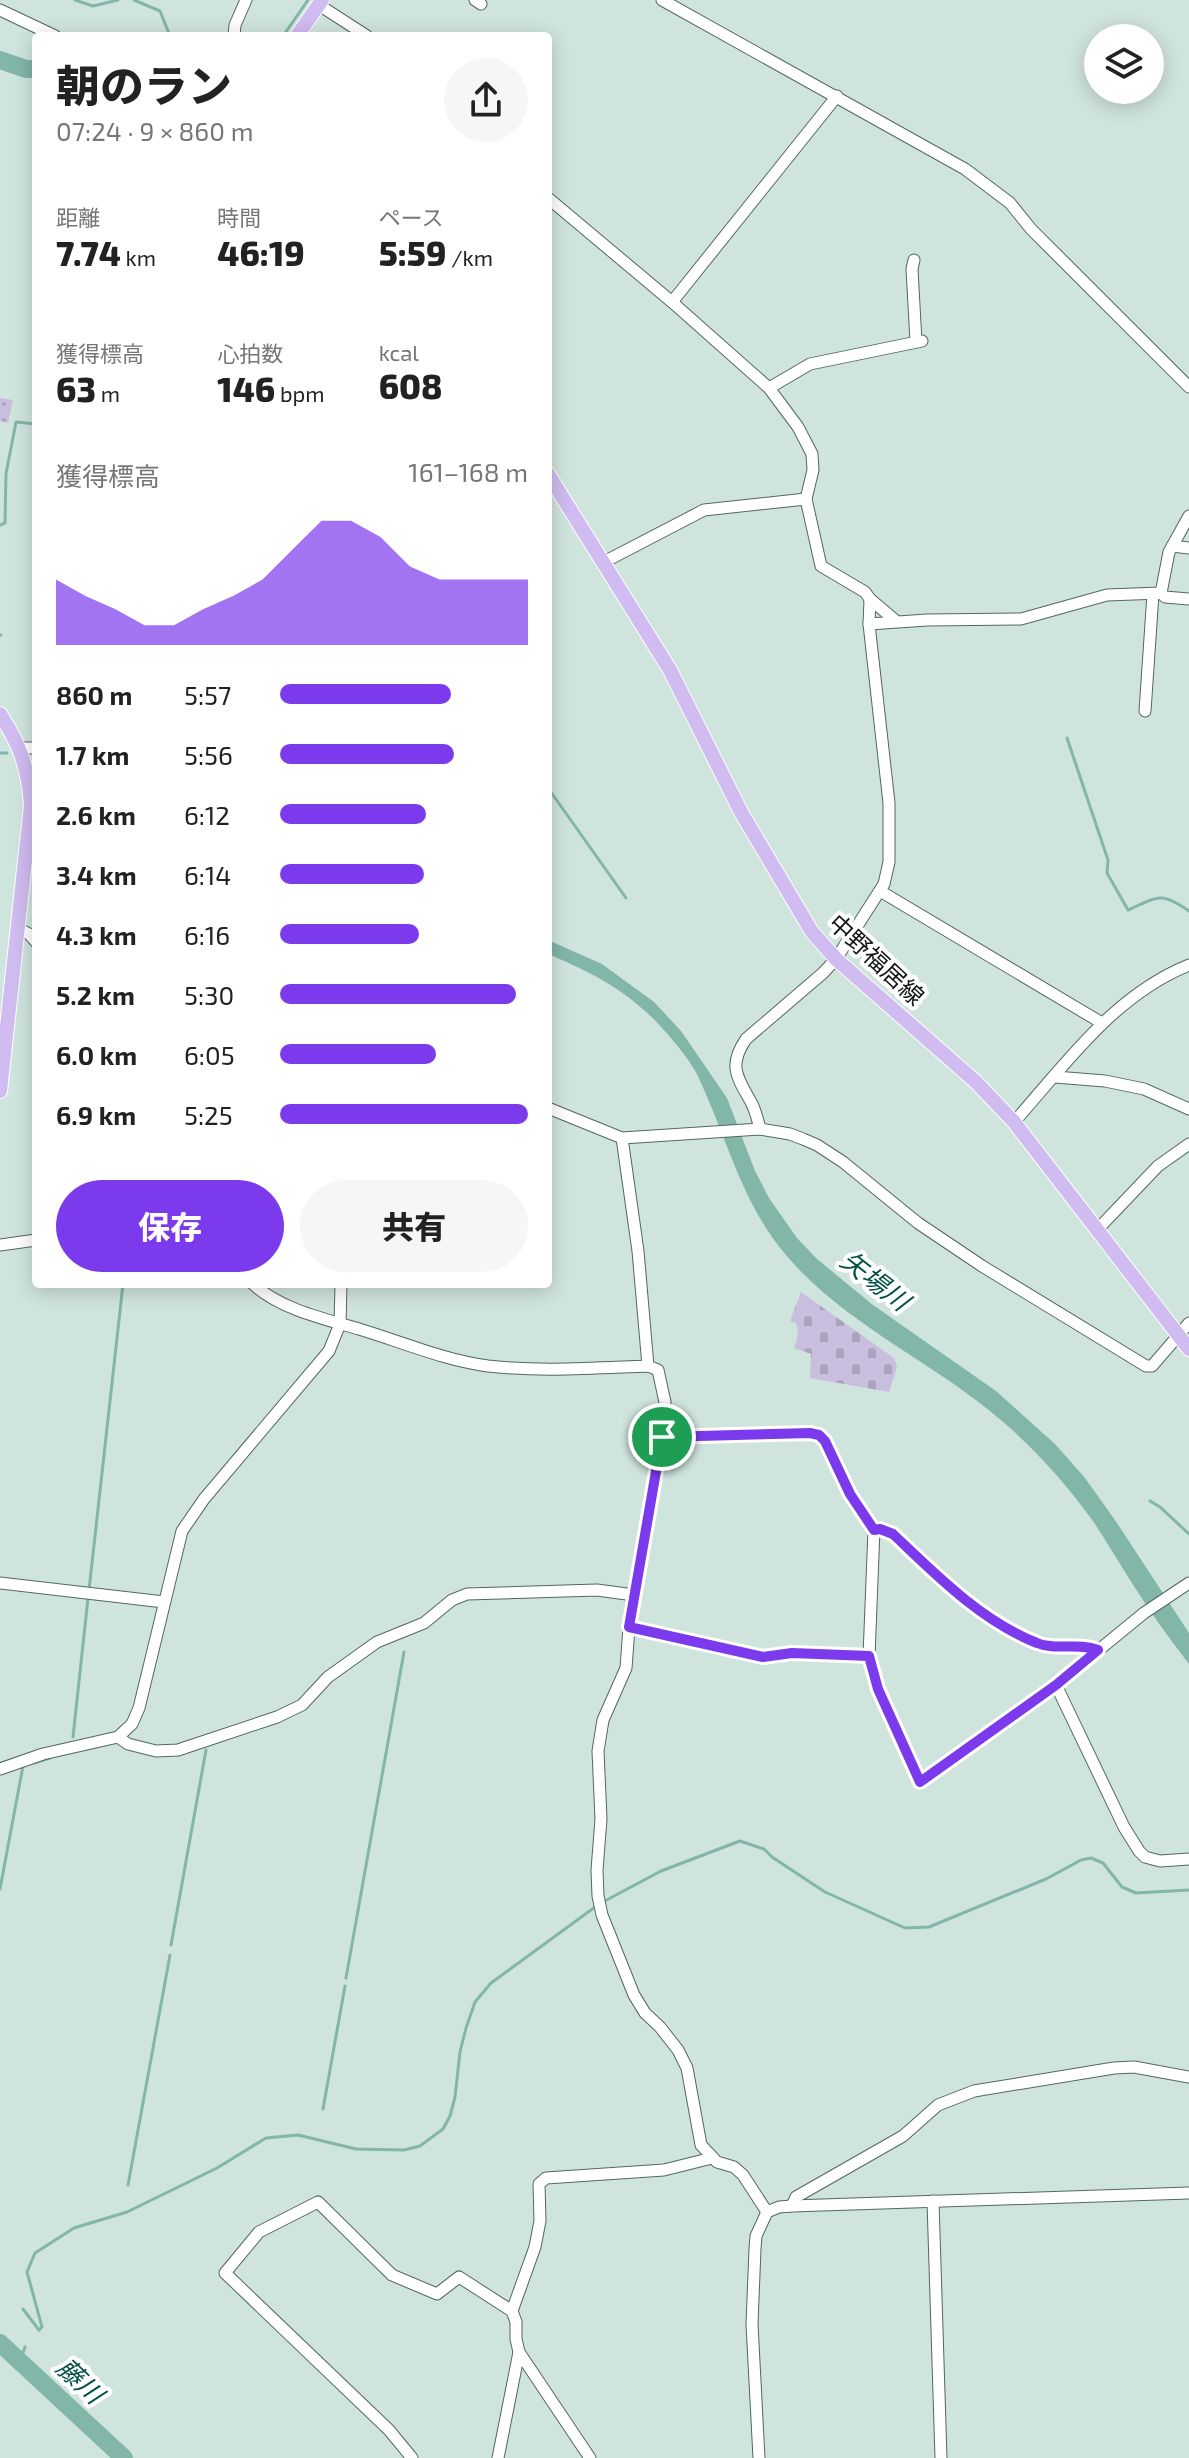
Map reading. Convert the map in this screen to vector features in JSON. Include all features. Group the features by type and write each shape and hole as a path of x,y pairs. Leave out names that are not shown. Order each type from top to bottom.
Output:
{"main road":[{"path":"300,32 321,2"},
{"name":"中野福居線","path":"552,480 670,670 742,814 812,932 836,959 966,1072 1014,1122 1189,1349"},
{"path":"0,714 20,748 28,774 31,805 0,1091"}],"street":[{"path":"234,32 246,0"},
{"path":"662,0 965,169 1010,203 1031,229 1189,387"},
{"path":"321,2 362,32"},
{"path":"0,10 47,32"},
{"path":"672,302 837,96"},
{"path":"552,201 769,388 798,427 812,454 813,470 806,499 821,566 865,592 896,621"},
{"path":"769,388 810,364 919,341 912,269 914,260"},
{"path":"604,562 704,510 806,499"},
{"path":"1145,711 1157,593 1169,552 1189,516"},
{"path":"1172,546 1189,548"},
{"path":"869,624 1021,619 1107,595 1157,593 1165,597 1189,599"},
{"path":"760,1129 754,1107 739,1083 737,1052 755,1031 836,959 884,884 889,862 889,803 869,624 870,599"},
{"path":"20,748 32,748"},
{"path":"880,891 1102,1023"},
{"path":"19,929 32,937"},
{"path":"1014,1122 1055,1077 1063,1063 1102,1023 1143,991 1189,965"},
{"path":"1055,1077 1105,1081 1144,1089 1189,1109"},
{"path":"552,1110 622,1138 760,1129 790,1134 817,1145 956,1249 1146,1366 1152,1366 1189,1323"},
{"path":"622,1138 638,1251 648,1366"},
{"path":"1097,1230 1158,1166 1189,1144"},
{"path":"0,1245 32,1241"},
{"path":"258,1288 274,1300 340,1324 438,1355 489,1366 530,1369 648,1366 658,1370 665,1402 662,1437 629,1627 626,1668 603,1720 598,1751 601,1819 598,1896 634,1995 645,2013 678,2050 687,2068 701,2145 712,2158 734,2167 743,2175 767,2212"},
{"path":"0,1769 32,1757 118,1737 132,1724 139,1708 182,1531 189,1518 329,1351 340,1324 341,1288"},
{"path":"662,1437 819,1435 825,1441 850,1494 874,1530 869,1656 878,1689 920,1782 1056,1685 1144,1613 1189,1583"},
{"path":"874,1530 893,1534 967,1602 1039,1644 1088,1646 1098,1650"},
{"path":"0,1583 164,1602"},
{"path":"118,1737 128,1744 156,1751 178,1750 277,1717 302,1705 328,1677 377,1642 424,1623 452,1600 467,1594 597,1590 634,1595"},
{"path":"629,1627 763,1657 792,1653 869,1656"},
{"path":"1056,1685 1124,1827 1139,1851 1145,1857 1160,1861 1189,1859"},
{"path":"792,2206 796,2197 903,2136 938,2105 974,2091 1114,2068 1134,2067 1189,2077"},
{"path":"512,2311 535,2247 540,2221 539,2184 546,2178 664,2170 712,2158"},
{"path":"759,2458 752,2324 756,2236 767,2212 792,2206 1189,2193"},
{"path":"933,2201 941,2458"},
{"path":"412,2458 389,2430 225,2273 259,2232 318,2202 392,2275 437,2294 459,2277 512,2311 519,2352 590,2458"},
{"path":"498,2458 519,2352"}],"green space":[{"path":"0,398 13,400 8,423 0,421"},
{"path":"801,1292 894,1358 897,1367 889,1392 810,1378 811,1354 794,1348 798,1329 796,1323 790,1321"}],"shaded area":[{"path":"552,942 602,964 654,1002 681,1031 727,1098 755,1171 769,1198 797,1238 817,1259 873,1305 996,1391 1055,1444 1085,1478 1189,1633 1189,1664 1144,1602 1095,1524 1040,1457 976,1400 835,1302 786,1255 771,1236 747,1194 693,1067 647,1012 585,971 552,956"}],"waterway":[{"path":"75,0 93,6 118,0"},
{"path":"134,0 160,11 168,32"},
{"path":"286,32 308,0"},
{"name":"矢場川","path":"0,60 32,69"},
{"path":"0,525 5,523 6,474 16,422 32,424"},
{"path":"1067,738 1108,860 1107,873 1128,910 1165,898 1189,911"},
{"path":"0,753 7,753"},
{"path":"552,794 626,898"},
{"path":"89,1590 123,1288"},
{"path":"1150,1501 1189,1534"},
{"path":"73,1737 88,1598"},
{"path":"346,1978 404,1652"},
{"path":"171,1945 206,1750"},
{"path":"34,1763 50,1758"},
{"path":"0,1889 23,1766"},
{"path":"601,1903 661,1871 740,1841 764,1849 825,1892 905,1928 929,1927 1091,1858 1103,1863 1122,1887 1136,1893 1189,1890"},
{"path":"39,2330 42,2327 27,2272 35,2253 74,2228 127,2212 217,2168 266,2138 298,2135 356,2149 404,2150 420,2146 443,2129 455,2097 460,2052 475,2002 491,1983 595,1907"},
{"path":"128,2185 170,1955"},
{"path":"323,2109 345,1986"},
{"path":"23,2309 39,2330"},
{"name":"藤川","path":"0,2343 124,2458"},
{"path":"20,2361 25,2347"}],"route":[{"path":"816,1433 825,1441 850,1494 874,1530 886,1530 893,1534 967,1602 1039,1644 1088,1646 1098,1650 1056,1685 920,1782 878,1689 869,1656 792,1653 751,1656 629,1627 662,1437 816,1433"}]}
